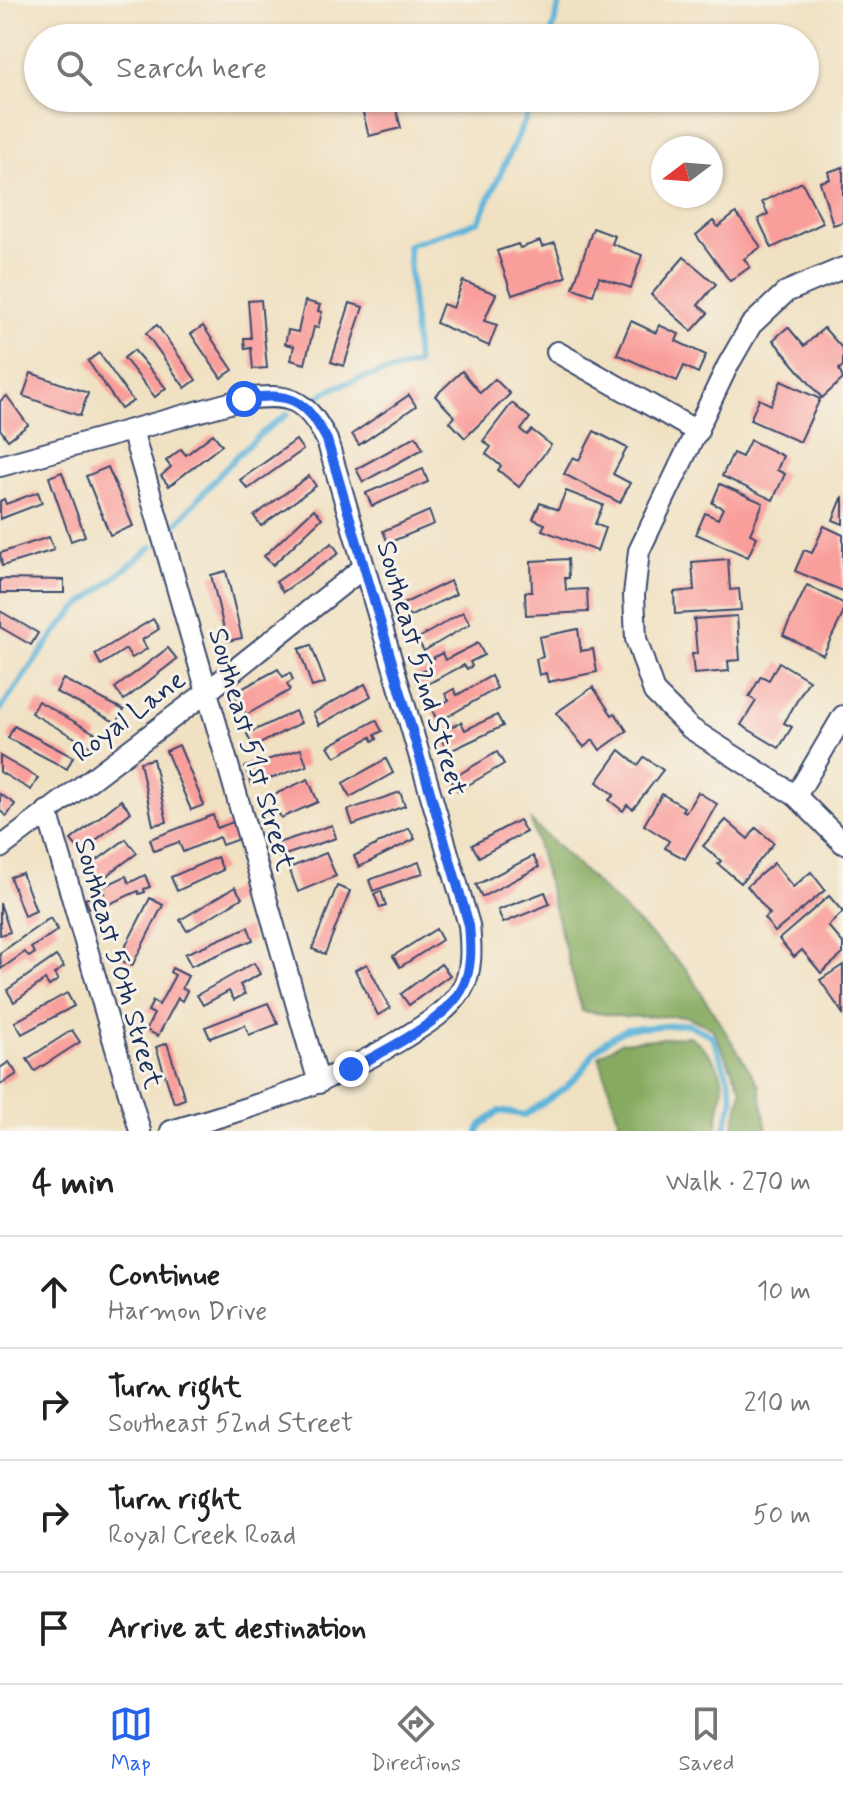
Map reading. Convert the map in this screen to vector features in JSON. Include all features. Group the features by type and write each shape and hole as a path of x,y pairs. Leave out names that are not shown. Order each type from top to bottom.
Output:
{"street":[{"path":"843,268 786,292 751,325 728,365 639,551 634,595 636,639 654,692 690,728 796,796 843,843"},
{"path":"557,352 698,432"},
{"name":"Southeast 52nd Street","path":"132,430 244,399 286,396 300,405 320,428 327,440 469,925 471,950 462,989 431,1022 351,1069 319,1083"},
{"path":"0,466 132,430"},
{"name":"Southeast 51st Street","path":"132,430 319,1083"},
{"name":"Royal Lane","path":"0,848 208,691 364,567"},
{"path":"796,796 843,716"},
{"name":"Southeast 50th Street","path":"47,811 140,1131"},
{"path":"171,1131 274,1101 319,1083"}],"green space":[{"path":"531,821 686,969 759,1085 767,1131 733,1131 742,1090 712,1028 685,1016 625,1017 582,1011"},
{"path":"690,1036 712,1058 722,1079 717,1131 622,1131 599,1056 621,1042"}],"building":[{"path":"363,112 397,112 401,128 369,136"},
{"path":"843,167 843,222 833,225 820,182 830,179 828,172"},
{"path":"802,182 823,223 772,248 758,219 768,214 762,202"},
{"path":"736,213 761,247 744,259 750,267 730,281 696,235 713,221 718,227"},
{"path":"593,228 615,236 612,244 642,255 631,288 599,277 593,295 573,288"},
{"path":"540,241 542,247 555,243 566,277 512,295 497,251"},
{"path":"684,257 716,284 698,305 708,313 692,331 651,295"},
{"path":"463,281 496,294 484,321 497,325 489,346 436,323 443,304 453,308"},
{"path":"261,300 267,368 253,369 251,348 245,349 244,338 251,338 248,301"},
{"path":"305,301 320,305 318,311 322,312 318,328 314,327 305,364 291,360 294,346 285,344 288,330 298,332"},
{"path":"350,303 363,307 344,366 331,362"},
{"path":"631,321 656,333 659,325 679,334 676,341 706,355 698,373 684,366 677,381 617,354"},
{"path":"157,325 196,380 185,388 146,333"},
{"path":"203,326 233,370 221,378 191,334"},
{"path":"788,327 804,346 824,328 843,349 843,366 839,369 843,379 822,398 773,340"},
{"path":"134,350 166,388 155,397 124,358"},
{"path":"99,353 133,401 121,409 88,361"},
{"path":"462,371 480,393 495,379 510,394 465,438 450,422 455,417 435,396"},
{"path":"31,373 88,393 80,416 23,396"},
{"path":"781,381 820,399 800,442 750,420 759,399 771,405"},
{"path":"409,395 416,406 359,445 352,434"},
{"path":"7,396 28,425 8,440 0,429 0,401"},
{"path":"512,403 530,418 521,430 527,435 532,430 551,445 519,487 498,470 501,466 486,454 491,447 483,441"},
{"path":"594,431 627,448 613,474 630,483 620,503 564,474 573,457 579,460"},
{"path":"213,434 222,445 169,486 161,476 171,467 166,461 181,449 186,455"},
{"path":"416,436 423,449 363,482 356,469"},
{"path":"296,440 303,450 248,489 240,480"},
{"path":"750,440 783,456 777,470 785,474 773,500 722,476 733,453 742,457"},
{"path":"108,467 133,526 110,535 86,476"},
{"path":"423,469 428,482 372,506 366,493"},
{"path":"62,472 85,536 71,541 49,477"},
{"path":"309,476 316,486 261,526 254,516"},
{"path":"720,484 763,503 750,534 757,537 748,557 696,534 705,513 718,519 723,508 712,503"},
{"path":"566,491 603,505 595,524 605,528 597,551 542,530 545,524 533,519 540,503 558,510"},
{"path":"38,492 42,503 0,519 0,501 4,499 6,504"},
{"path":"843,496 843,524 833,520"},
{"path":"314,509 322,518 273,565 264,556"},
{"path":"429,511 434,524 388,543 383,531"},
{"path":"824,526 843,535 843,591 795,571 804,550 812,553"},
{"path":"49,537 54,550 2,566 0,553"},
{"path":"332,543 339,553 283,592 276,582"},
{"path":"568,559 566,590 587,589 588,612 526,615 525,592 532,592 531,561"},
{"path":"728,559 730,590 739,589 741,610 675,614 674,592 694,590 692,562"},
{"path":"226,571 242,638 227,641 211,575"},
{"path":"0,579 64,580 64,593 0,593"},
{"path":"450,581 456,594 409,617 403,604"},
{"path":"807,585 843,603 843,614 823,655 783,635"},
{"path":"0,611 38,633 31,645 0,627"},
{"path":"463,612 470,624 424,651 417,639"},
{"path":"737,616 740,660 728,661 729,671 694,674 692,654 697,654 694,619"},
{"path":"153,619 159,629 142,640 147,649 132,658 126,649 101,665 95,654"},
{"path":"578,629 581,651 593,649 597,672 548,682 546,673 539,675 536,659 543,657 539,637"},
{"path":"478,643 484,655 470,662 472,666 467,669 464,665 420,688 413,675 430,667 427,661 442,653 445,660"},
{"path":"311,645 325,683 312,687 299,649"},
{"path":"168,648 177,659 124,700 115,688"},
{"path":"779,662 809,680 784,723 792,727 779,748 741,725 756,701 749,697 761,676 769,680"},
{"path":"278,669 283,677 290,673 293,680 287,684 290,690 246,715 234,693"},
{"path":"491,676 497,688 438,722 432,710 449,700 445,694 454,689 457,695"},
{"path":"63,679 124,710 117,723 56,692"},
{"path":"365,684 371,696 319,725 313,713"},
{"path":"593,687 627,731 600,750 593,740 584,747 556,713"},
{"path":"38,701 98,735 91,747 31,713"},
{"path":"295,711 301,723 253,747 247,734"},
{"path":"497,715 503,726 448,752 442,740 449,737 446,729 461,722 465,730"},
{"path":"376,720 382,731 375,735 377,739 373,741 371,737 335,757 328,746"},
{"path":"14,726 73,757 67,769 8,738"},
{"path":"179,745 204,805 191,810 166,751"},
{"path":"301,749 307,766 251,785 245,767"},
{"path":"620,750 638,765 644,757 663,770 633,809 627,805 623,811 609,800 614,795 597,782"},
{"path":"497,752 504,764 458,791 451,779"},
{"path":"0,756 38,778 31,790 0,772"},
{"path":"153,759 167,822 153,825 140,762"},
{"path":"386,759 393,773 350,797 343,783"},
{"path":"308,779 318,802 281,818 271,796"},
{"path":"400,792 405,806 353,825 348,810"},
{"path":"698,792 717,804 685,859 665,848 669,841 644,825 662,794 684,807 682,810 686,812"},
{"path":"0,794 15,804 7,816 0,811"},
{"path":"121,800 131,812 81,852 71,840"},
{"path":"213,815 217,828 233,822 239,839 222,845 219,837 183,852 179,842 154,851 150,839"},
{"path":"519,820 526,832 479,857 472,845"},
{"path":"726,820 748,839 756,828 774,843 741,883 718,864 721,861 703,846"},
{"path":"332,825 336,838 279,857 275,844"},
{"path":"409,828 415,839 359,867 354,856"},
{"path":"126,839 137,853 98,882 88,867"},
{"path":"326,853 336,876 298,892 289,868"},
{"path":"533,856 539,867 482,897 476,885"},
{"path":"217,857 223,870 177,891 171,877"},
{"path":"419,862 423,873 373,891 369,880"},
{"path":"774,863 793,887 811,872 825,890 775,932 764,918 770,914 747,886"},
{"path":"22,873 36,911 24,916 10,877"},
{"path":"145,875 150,887 144,889 145,892 139,894 138,891 107,905 105,901 89,908 85,899 104,893 102,887 126,876 129,883"},
{"path":"337,886 350,891 325,954 312,949"},
{"path":"235,887 242,898 187,931 180,920"},
{"path":"381,891 386,906 380,908 374,894"},
{"path":"545,892 550,904 503,923 498,910"},
{"path":"829,896 843,912 828,926 843,943 843,954 821,973 802,950 794,957 779,939"},
{"path":"150,898 163,905 132,966 119,959"},
{"path":"0,903 10,932 0,935"},
{"path":"50,918 58,930 31,948 35,953 29,957 25,952 1,969 0,953"},
{"path":"248,927 253,940 191,966 185,954"},
{"path":"436,929 442,940 400,967 393,956"},
{"path":"56,956 64,967 54,974 58,980 49,986 45,980 14,1002 7,990"},
{"path":"254,963 260,974 240,985 245,994 234,1000 229,991 203,1005 197,995"},
{"path":"367,964 390,1008 378,1015 355,970"},
{"path":"441,964 450,975 409,1005 401,994"},
{"path":"843,965 843,1014 820,980"},
{"path":"172,968 188,976 182,988 187,991 182,1001 178,998 158,1036 146,1030 154,1014 148,1011 153,1001 159,1005 175,975 170,972"},
{"path":"67,993 74,1006 22,1034 15,1022"},
{"path":"268,1003 278,1024 249,1035 245,1025 210,1038 205,1027"},
{"path":"72,1030 80,1042 35,1071 27,1059"},
{"path":"167,1043 185,1099 174,1103 156,1047"},
{"path":"9,1062 17,1074 0,1085 0,1068"}],"waterway":[{"path":"554,24 561,0"},
{"path":"312,401 349,382 417,364 408,245 479,221 529,112"},
{"path":"170,531 240,453 288,414"},
{"path":"0,710 76,609 152,547"},
{"path":"478,1131 481,1125 500,1111 525,1115 565,1088 581,1072 594,1052 626,1029 688,1024 712,1036 729,1079 733,1100 724,1131"}],"route":[{"path":"244,399 286,396 312,417 327,440 469,925 471,950 468,971 462,989 451,1003 431,1022 351,1069"}]}
